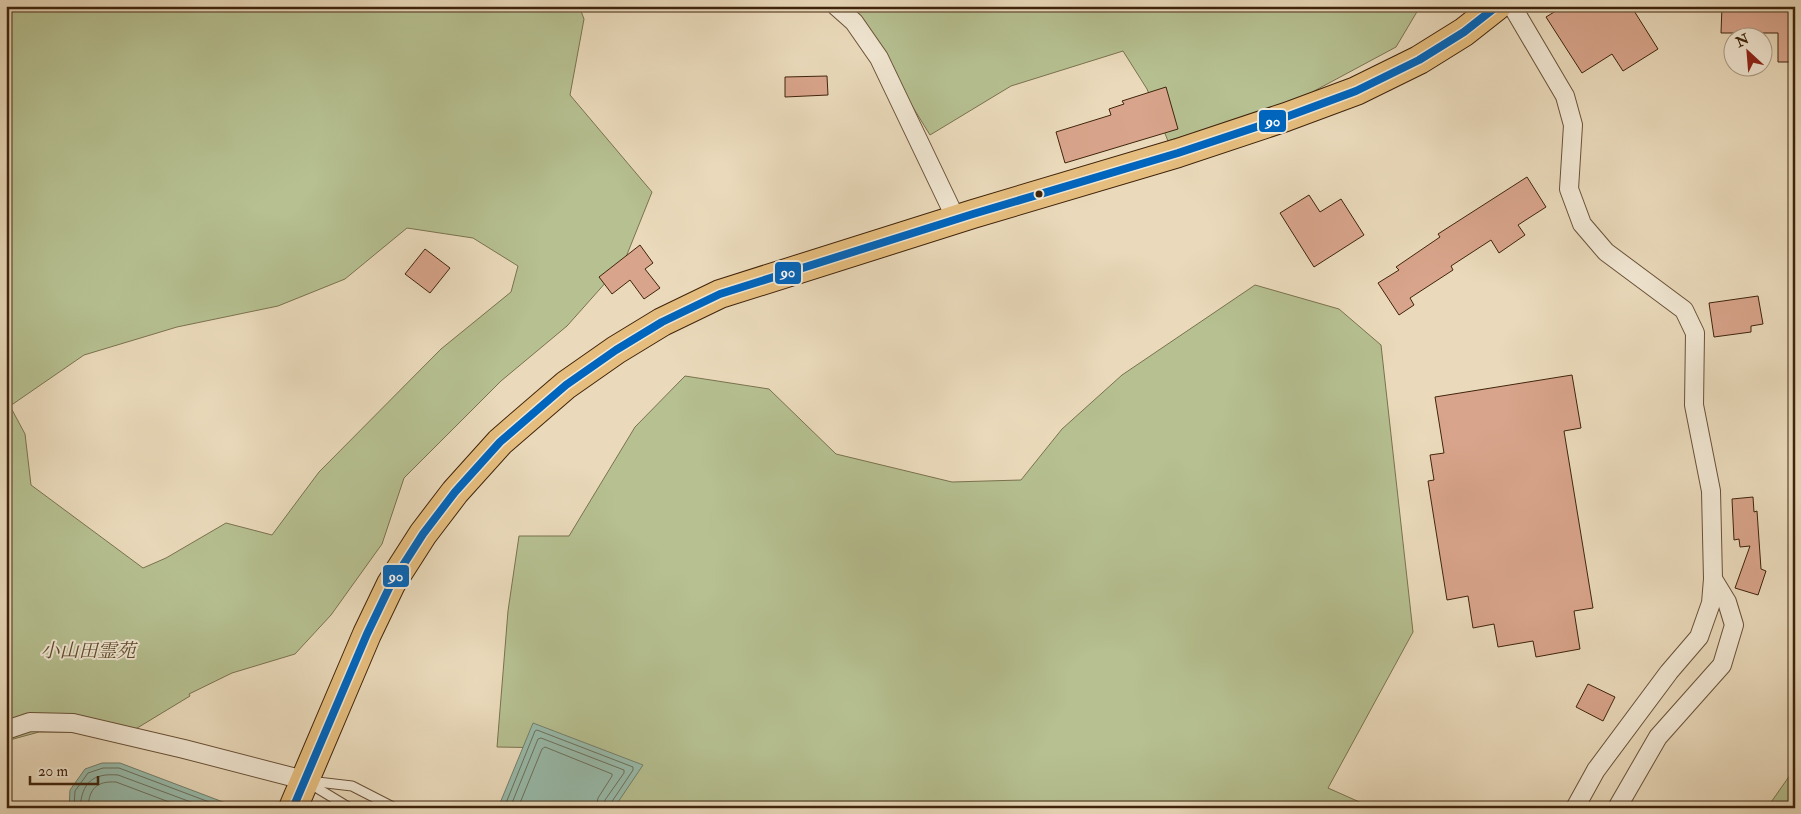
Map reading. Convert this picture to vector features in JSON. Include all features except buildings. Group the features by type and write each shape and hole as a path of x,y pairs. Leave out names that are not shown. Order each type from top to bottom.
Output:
{"highway":[{"path":"293,808 371,626 392,584 423,534 455,492 500,442 566,385 616,350 662,322 720,294 956,219 1178,153 1286,117 1356,91 1419,60 1464,32 1497,6"}],"street":[{"path":"836,6 854,22 879,58 956,219"},
{"path":"1512,6 1565,96 1573,125 1569,189 1582,224 1606,252 1684,310 1695,333 1694,405 1711,491 1713,579 1711,604 1699,637 1669,672 1596,770 1575,808"},
{"path":"1617,808 1658,737 1722,665 1734,625 1727,602 1713,579"},
{"path":"6,730 30,722 73,724 184,749 304,780"}],"lane":[{"path":"304,780 350,808"},
{"path":"304,780 352,786 396,808"}],"green space":[{"name":"小山田霊苑","path":"6,6 579,6 584,19 570,95 652,192 624,262 567,326 501,381 404,478 382,544 331,615 295,654 232,673 189,694 190,696 119,739 84,732 39,732 6,741","holes":["407,228 473,238 518,266 511,292 441,349 319,472 272,535 226,523 166,558 143,568 31,485 25,434 10,406 84,355 177,327 278,306 345,279"]},
{"path":"846,6 1426,6 1418,10 1396,47 1290,104 1168,141 1147,89 1123,51 1011,86 930,135 874,44"},
{"path":"1255,285 1339,309 1381,345 1413,632 1328,788 1373,808 622,808 610,793 556,748 497,747 508,611 519,536 569,536 635,427 685,376 769,389 836,454 952,482 1021,480 1062,429 1122,375"},
{"path":"1795,768 1795,808 1767,808"}],"water":[{"path":"533,723 643,765 614,808 498,808"},
{"path":"102,763 120,763 239,808 69,808 70,790 85,769"}],"transit line":[{"name":"90","path":"293,808 367,634 391,584 423,534 455,492 500,442 566,385 616,350 662,322 720,294 973,214 1178,153 1286,117 1356,91 1419,60 1464,32 1497,6"}]}
